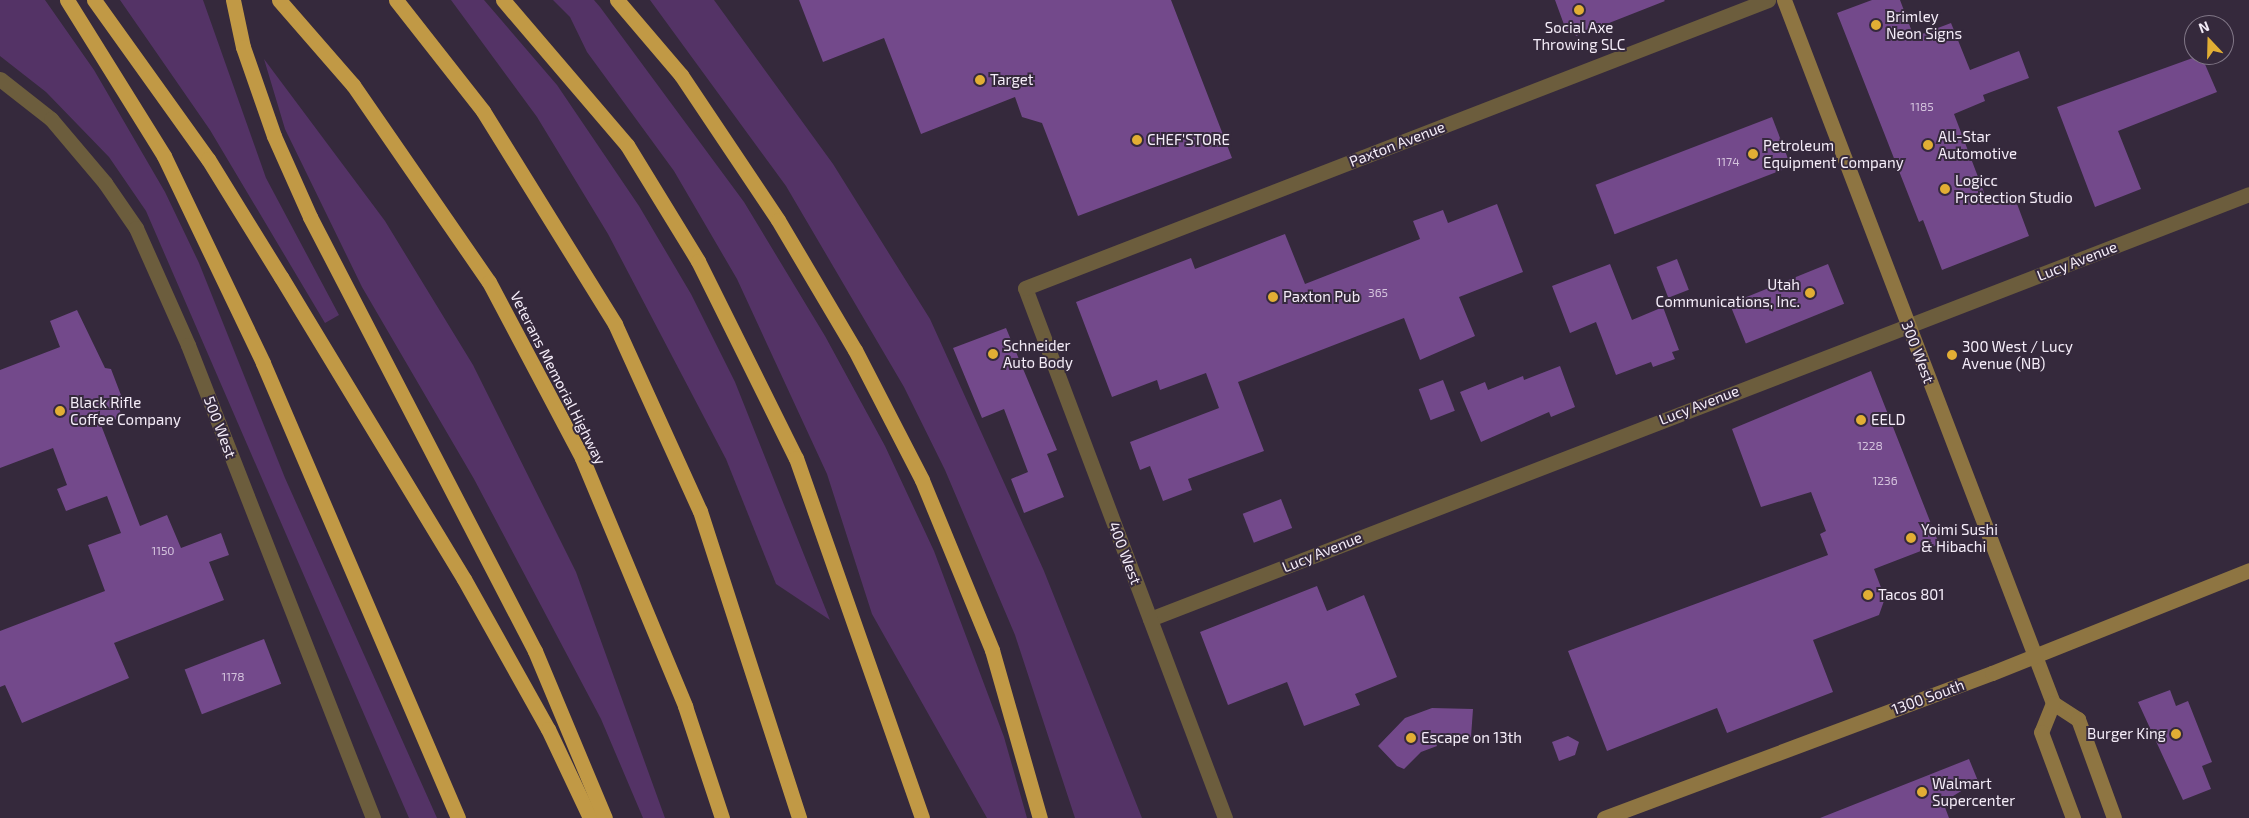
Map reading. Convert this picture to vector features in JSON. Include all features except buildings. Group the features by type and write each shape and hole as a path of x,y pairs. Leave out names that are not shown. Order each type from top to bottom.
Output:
{"highway":[{"path":"67,0 164,156 259,354 458,818"},
{"path":"94,0 208,159 281,277 464,579 548,729 590,818"},
{"path":"233,0 271,127 310,217 535,651 605,818"},
{"name":"Veterans Memorial Highway","path":"279,0 353,84 489,282 582,458 685,706 722,818"},
{"path":"396,0 483,111 615,324 700,511 799,818"},
{"path":"503,0 627,144 698,261 796,458 922,818"},
{"path":"617,0 681,74 778,220 855,350 909,454 992,650 1040,818"}],"main road":[{"name":"300 West","path":"1784,0 2053,703"},
{"name":"1300 South","path":"1604,818 2035,656 2249,570"},
{"path":"2072,818 2041,732 2053,703 2078,719 2114,818"}],"street":[{"name":"Paxton Avenue","path":"1025,288 1768,0"},
{"name":"500 West","path":"0,79 50,119 136,228 188,345 373,818"},
{"name":"Lucy Avenue","path":"1150,619 2249,194"},
{"name":"400 West","path":"1025,288 1225,818"}],"shaded area":[{"path":"0,0 45,0 94,70 165,192 199,263 285,478 437,818 409,818 146,211 109,157 46,92 0,56"},
{"path":"120,0 203,0 266,178 339,315 325,323 210,130"},
{"path":"451,0 484,0 557,85 639,206 691,294 735,382 830,620 776,584 726,459 608,234 537,117"},
{"path":"553,0 594,0 600,7 744,202 825,336 885,446 934,551 1004,737 1027,818 987,818 872,614 827,474 737,279 674,171 587,52 570,17"},
{"path":"650,0 714,0 833,164 930,319 1044,571 1142,818 1075,818 1015,635 945,470 904,387 786,186"},
{"path":"264,59 385,221 473,365 576,572 665,818 643,818 601,719 474,479 362,287 285,129"}],"place":[{"name":"Social Axe Throwing SLC","path":"1579,10"},
{"name":"Brimley Neon Signs","path":"1876,25"},
{"name":"Target","path":"980,80"},
{"name":"CHEF'STORE","path":"1137,140"},
{"name":"All-Star Automotive","path":"1928,145"},
{"name":"Petroleum Equipment Company","path":"1753,154"},
{"name":"Logicc Protection Studio","path":"1945,189"},
{"name":"Utah Communications, Inc.","path":"1810,293"},
{"name":"Paxton Pub","path":"1273,297"},
{"name":"Schneider Auto Body","path":"993,354"},
{"name":"300 West / Lucy Avenue (NB)","path":"1952,355"},
{"name":"Black Rifle Coffee Company","path":"60,411"},
{"name":"EELD","path":"1861,420"},
{"name":"Yoimi Sushi & Hibachi","path":"1911,538"},
{"name":"Tacos 801","path":"1868,595"},
{"name":"Burger King","path":"2176,734"},
{"name":"Escape on 13th","path":"1411,738"},
{"name":"Walmart Supercenter","path":"1922,792"}]}
